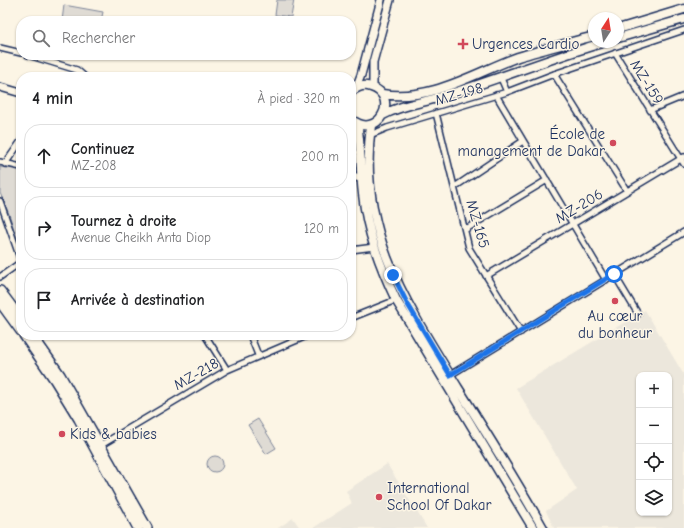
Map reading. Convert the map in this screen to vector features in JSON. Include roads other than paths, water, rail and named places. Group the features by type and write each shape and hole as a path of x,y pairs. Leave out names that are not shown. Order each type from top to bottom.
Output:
{"highway":[{"path":"0,291 16,312"},
{"path":"0,302 16,324"},
{"path":"28,340 53,376 79,419 138,528"},
{"path":"36,340 60,375 148,528"}],"main road":[{"path":"624,27 684,10"},
{"path":"624,36 684,19"},
{"path":"356,89 367,86 373,87 382,94 402,96 448,86 518,58 588,38"},
{"path":"542,528 404,296 382,248 369,184 368,160 370,135 371,125 383,115 397,107 442,97 500,76 588,48"},
{"path":"382,94 385,104 383,115"},
{"path":"356,121 371,125"},
{"path":"356,128 360,142 361,178 364,204 378,262 396,300 533,528"}],"street":[{"path":"356,84 361,75 381,0"},
{"path":"373,87 373,62 390,0"},
{"name":"MZ-198","path":"370,135 387,128 507,92 554,74 684,30"},
{"path":"0,48 16,52"},
{"name":"MZ-159","path":"615,53 682,158 684,164"},
{"path":"44,60 79,72"},
{"path":"554,74 627,191"},
{"path":"500,76 507,92"},
{"path":"0,87 16,92"},
{"path":"496,95 606,280"},
{"path":"650,110 684,96"},
{"name":"MZ-165","path":"436,113 456,186 469,248 521,332"},
{"path":"456,186 523,141"},
{"path":"16,147 2,163 16,166"},
{"name":"MZ-206","path":"486,276 682,158"},
{"path":"356,177 361,178"},
{"path":"466,229 547,180"},
{"path":"0,200 16,240"},
{"path":"450,375 684,232"},
{"path":"356,249 374,247"},
{"path":"0,277 16,266"},
{"path":"614,274 638,314"},
{"path":"356,316 396,300"},
{"path":"208,340 227,370"},
{"path":"252,340 258,355"},
{"name":"MZ-218","path":"101,445 227,370 258,355 296,340"}],"place":[{"name":"Urgences Cardio","path":"463,44"},
{"name":"École de management de Dakar","path":"613,143"},
{"name":"Au cœur du bonheur","path":"615,301"},
{"name":"Kids & babies","path":"62,434"},
{"name":"International School Of Dakar","path":"379,497"}]}
